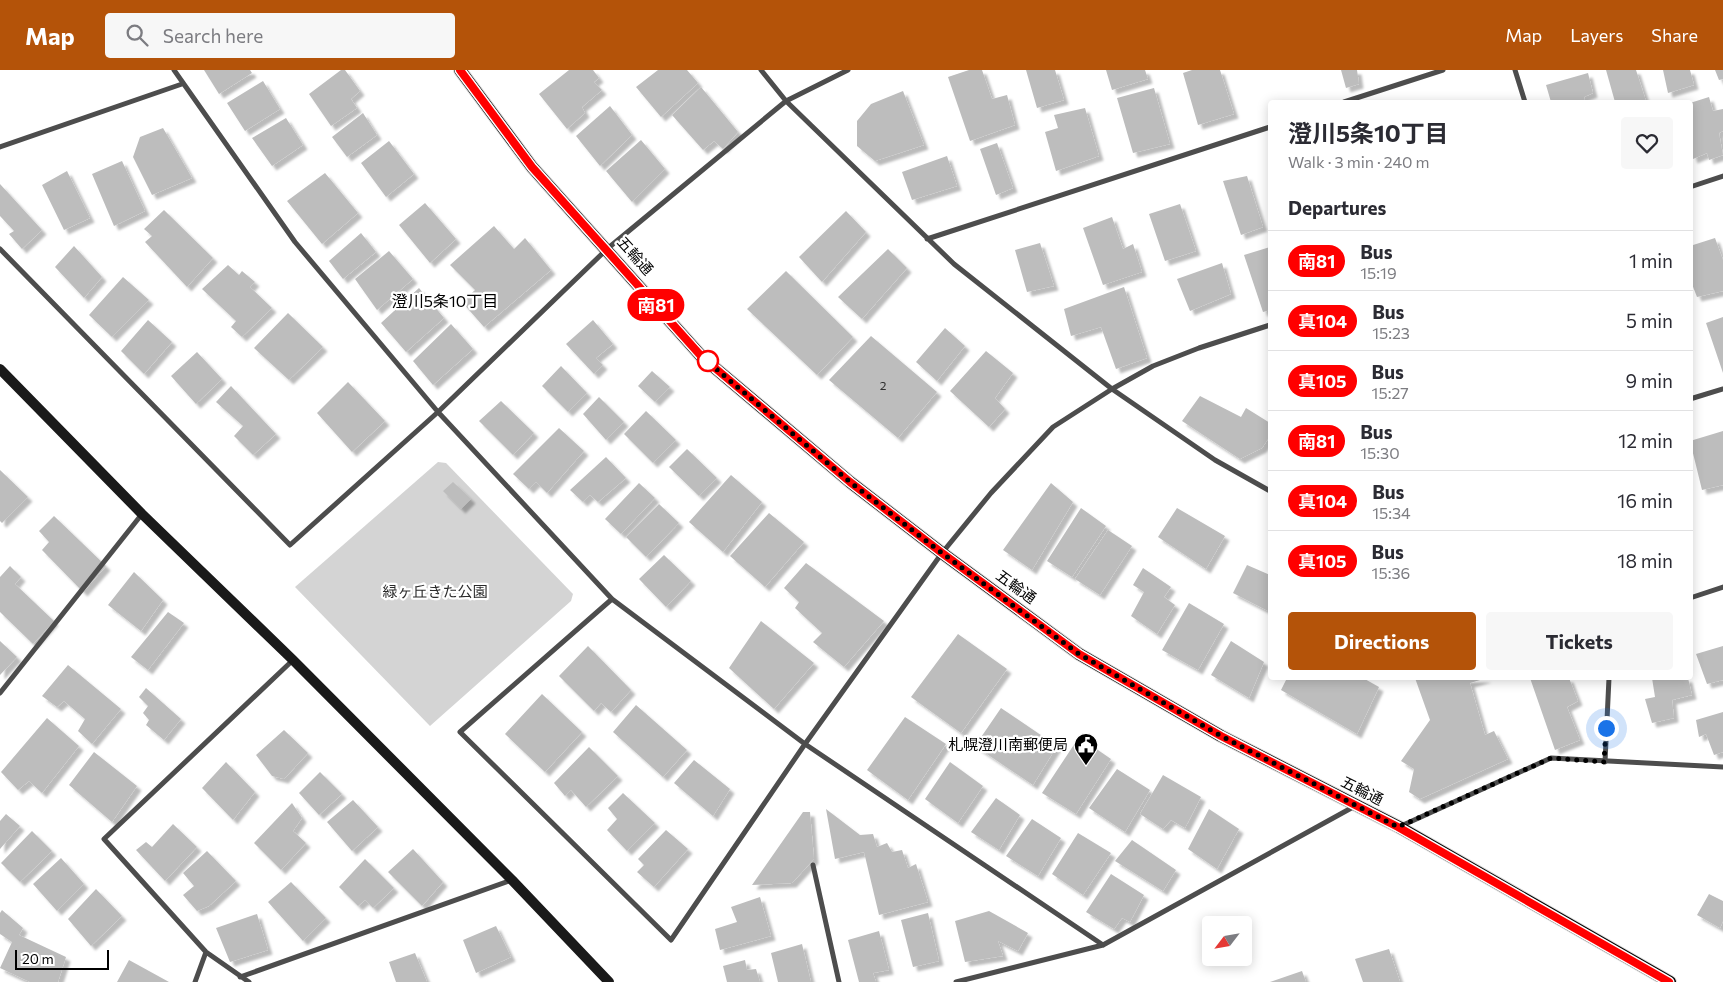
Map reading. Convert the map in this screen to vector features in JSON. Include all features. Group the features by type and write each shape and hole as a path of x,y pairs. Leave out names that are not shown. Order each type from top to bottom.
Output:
{"main road":[{"name":"五輪通","path":"460,70 532,167 608,249 702,357 850,482 942,553 1079,654 1221,736 1398,827 1670,982"}],"street":[{"path":"174,70 182,84 295,242 438,412 612,599 805,744 1103,945"},
{"path":"761,70 786,101 954,264 1112,389 1215,460 1268,490"},
{"path":"0,249 290,545 438,412 608,249 786,101 848,70"},
{"path":"1350,100 1443,70"},
{"path":"1515,70 1524,100"},
{"path":"0,147 182,84"},
{"path":"927,238 1268,127"},
{"path":"1693,186 1723,176"},
{"path":"612,599 460,732 672,940 805,744 942,553 991,493 1053,427 1112,389 1153,366 1268,326"},
{"path":"0,369 142,514 293,660 512,880 609,982"},
{"path":"1693,398 1723,389"},
{"path":"0,693 142,514"},
{"path":"1693,597 1723,587"},
{"path":"249,982 206,952 104,839 293,660"},
{"path":"1604,762 1610,680"},
{"path":"1398,827 1551,758 1723,767"},
{"path":"956,982 1103,945 1355,806"},
{"path":"813,865 839,982"},
{"path":"240,977 512,880"},
{"path":"195,982 206,952"}],"green space":[{"name":"緑ヶ丘きた公園","path":"438,462 446,463 573,594 571,601 430,726 295,587"}],"building":[{"path":"204,70 250,70 252,73 219,94"},
{"path":"341,70 345,70 360,91 351,99 357,108 331,126 309,94"},
{"path":"569,70 593,70 599,78 594,82 602,90 582,107 585,113 567,129 539,94"},
{"path":"658,70 687,70 698,83 661,117 636,87"},
{"path":"969,70 982,70 992,99 1007,95 1015,125 970,141 948,77"},
{"path":"1026,70 1055,70 1064,100 1037,108"},
{"path":"1106,70 1145,70 1148,79 1112,90"},
{"path":"1192,70 1220,70 1234,114 1198,125 1183,73"},
{"path":"1341,70 1357,70 1359,84 1346,88"},
{"path":"1606,70 1636,70 1646,100 1614,100"},
{"path":"1663,70 1690,70 1694,85 1668,93"},
{"path":"1715,70 1723,70 1723,79 1719,80"},
{"path":"1588,73 1593,93 1584,97 1585,100 1550,100 1546,85"},
{"path":"263,81 280,109 245,131 227,103"},
{"path":"701,87 738,132 723,149 714,141 703,150 672,115"},
{"path":"1154,88 1170,144 1133,153 1117,98"},
{"path":"903,91 924,145 875,161 857,146 857,121 871,104"},
{"path":"1709,97 1713,111 1723,109 1723,131 1719,133 1723,155 1709,160 1707,153 1693,159 1693,102"},
{"path":"610,106 632,135 600,166 576,136"},
{"path":"1085,108 1099,156 1056,171 1045,132 1058,128 1054,115"},
{"path":"363,113 377,135 347,157 332,137"},
{"path":"286,118 303,145 272,166 252,138"},
{"path":"163,128 192,178 152,195 133,157 140,137"},
{"path":"641,140 665,169 632,202 606,171"},
{"path":"389,141 414,174 386,197 361,163"},
{"path":"997,143 1013,188 996,195 980,149"},
{"path":"947,156 957,186 912,200 902,172"},
{"path":"122,161 145,211 114,226 92,174"},
{"path":"67,171 90,218 64,230 42,185"},
{"path":"325,173 358,213 322,244 287,201"},
{"path":"1247,176 1263,227 1241,235 1223,181"},
{"path":"0,184 42,230 22,249 9,234 14,231 0,216"},
{"path":"425,203 456,239 430,263 399,225"},
{"path":"1180,204 1196,251 1165,261 1149,214"},
{"path":"164,210 213,258 187,287 145,242 152,236 144,229"},
{"path":"846,211 866,232 822,282 799,257"},
{"path":"1112,217 1123,249 1133,244 1142,272 1103,285 1083,228"},
{"path":"494,226 514,249 525,238 551,270 484,327 462,302 475,290 450,265"},
{"path":"361,233 376,252 343,279 329,261"},
{"path":"1715,238 1723,260 1723,291 1697,297 1693,287 1693,245"},
{"path":"1040,243 1054,286 1027,292 1015,250"},
{"path":"74,246 102,277 84,298 55,267"},
{"path":"1268,248 1268,311 1263,312 1244,255"},
{"path":"888,249 907,268 862,319 838,297"},
{"path":"389,251 413,279 377,310 355,279"},
{"path":"1222,263 1231,294 1190,311 1177,279"},
{"path":"228,265 239,275 242,271 255,282 250,287 272,308 242,337 231,327 236,321 202,289"},
{"path":"786,271 853,337 817,375 747,309"},
{"path":"123,277 149,300 112,337 89,315"},
{"path":"1124,287 1147,358 1116,369 1101,327 1071,336 1064,309"},
{"path":"419,288 444,318 406,352 381,323"},
{"path":"288,313 323,347 289,380 254,348"},
{"path":"1723,317 1723,373 1706,323"},
{"path":"148,320 172,342 144,374 121,351"},
{"path":"593,320 613,344 596,358 603,365 594,374 566,344"},
{"path":"451,324 473,349 433,385 413,361"},
{"path":"945,328 965,346 937,381 916,362"},
{"path":"871,336 937,392 898,438 829,380"},
{"path":"986,351 1013,373 995,398 1005,409 989,427 950,391"},
{"path":"197,352 222,379 196,404 171,376"},
{"path":"561,366 587,393 568,412 542,386"},
{"path":"652,371 670,387 655,402 638,386"},
{"path":"348,382 385,421 352,452 317,413"},
{"path":"231,386 276,434 253,455 234,436 243,426 216,402"},
{"path":"1200,396 1241,417 1246,408 1268,422 1268,439 1262,448 1240,459 1182,421"},
{"path":"599,397 624,422 606,440 583,414"},
{"path":"501,401 534,433 513,455 479,421"},
{"path":"646,411 676,440 653,463 624,434"},
{"path":"559,428 584,451 547,493 536,482 529,489 513,474"},
{"path":"1723,431 1723,485 1702,490 1693,453 1693,440"},
{"path":"687,449 717,478 699,496 669,467"},
{"path":"606,457 626,478 598,502 590,495 583,502 570,490"},
{"path":"0,470 28,497 2,523 0,521"},
{"path":"731,475 762,502 723,552 689,522"},
{"path":"453,482 471,499 461,509 443,491"},
{"path":"639,483 655,498 621,534 605,519"},
{"path":"1051,483 1073,502 1032,570 1003,550"},
{"path":"659,504 679,523 646,557 626,537"},
{"path":"1081,508 1106,526 1072,577 1047,561"},
{"path":"1177,508 1225,536 1206,569 1158,537"},
{"path":"769,513 804,542 765,587 730,556"},
{"path":"54,516 106,566 83,592 42,550 49,542 39,531"},
{"path":"1108,530 1132,546 1100,595 1075,579"},
{"path":"664,555 691,581 666,607 639,579"},
{"path":"806,563 884,621 844,667 813,642 822,633 795,608 799,602 784,588"},
{"path":"1247,565 1268,574 1268,611 1233,593"},
{"path":"10,566 21,577 15,584 54,621 33,644 0,612 0,577"},
{"path":"1143,568 1171,587 1164,597 1175,605 1157,634 1131,616 1144,592 1133,585"},
{"path":"134,572 163,600 141,631 108,605"},
{"path":"1189,603 1224,624 1198,670 1162,650"},
{"path":"168,612 184,623 148,670 131,657"},
{"path":"761,621 814,663 774,709 729,668"},
{"path":"958,634 1007,669 961,733 911,697"},
{"path":"0,641 17,657 0,675"},
{"path":"1231,641 1264,662 1249,698 1211,675"},
{"path":"588,646 631,690 611,712 601,703 594,711 559,676"},
{"path":"1723,646 1723,680 1707,684 1696,654"},
{"path":"68,665 121,709 92,744 78,731 85,719 64,701 57,707 42,696"},
{"path":"1286,680 1367,680 1379,687 1357,734 1281,690"},
{"path":"1416,680 1480,680 1470,683 1485,735 1494,731 1508,759 1420,799 1409,792 1414,769 1401,761 1430,720"},
{"path":"1531,680 1570,680 1578,701 1567,707 1580,740 1555,750"},
{"path":"1652,680 1688,680 1692,695 1672,700 1674,718 1652,723 1645,699 1655,697"},
{"path":"146,688 181,719 164,740 146,725 149,720 143,713 148,706 139,697"},
{"path":"542,694 582,732 545,772 505,734"},
{"path":"636,705 687,750 663,777 613,732"},
{"path":"1001,708 1057,746 1033,785 975,746"},
{"path":"1723,712 1723,752 1714,755 1706,734 1699,737 1696,720"},
{"path":"905,717 946,744 908,800 867,770"},
{"path":"47,718 79,746 42,793 29,781 18,790 1,772"},
{"path":"284,730 308,753 284,779 272,776 256,755"},
{"path":"1079,737 1111,759 1076,814 1042,793"},
{"path":"589,747 618,776 586,807 571,790 565,796 554,783"},
{"path":"94,752 137,786 112,822 69,785"},
{"path":"694,760 730,789 713,816 674,783"},
{"path":"226,762 255,792 233,820 202,788"},
{"path":"950,762 983,786 958,823 925,799"},
{"path":"1117,769 1150,790 1125,832 1089,808"},
{"path":"320,772 342,794 319,815 299,793"},
{"path":"1163,775 1201,797 1185,828 1171,820 1163,829 1140,814"},
{"path":"623,793 655,823 627,851 607,830 617,819 608,808"},
{"path":"996,798 1020,815 999,850 971,832"},
{"path":"353,800 378,827 352,851 327,822"},
{"path":"292,803 302,818 293,831 306,843 281,870 254,843"},
{"path":"826,809 860,835 873,834 877,847 887,843 892,852 902,850 908,868 916,864 928,902 879,915 864,852 835,859"},
{"path":"1209,809 1239,829 1217,869 1188,849"},
{"path":"803,812 810,812 814,859 792,883 752,885"},
{"path":"6,814 20,826 0,849 0,821"},
{"path":"1032,819 1061,838 1038,876 1006,856"},
{"path":"173,824 197,847 165,881 136,850 146,842 152,847"},
{"path":"666,830 688,849 654,887 637,872 644,865 638,859"},
{"path":"32,831 52,851 20,882 1,863"},
{"path":"1078,833 1111,853 1083,895 1052,874"},
{"path":"1132,840 1176,870 1163,891 1115,861"},
{"path":"413,849 443,882 422,906 388,872"},
{"path":"207,851 236,881 209,906 197,911 183,895 194,886 183,873"},
{"path":"61,858 84,884 57,911 33,884"},
{"path":"365,859 394,888 373,908 365,900 358,906 339,887"},
{"path":"1111,874 1144,895 1130,922 1122,918 1114,929 1086,912"},
{"path":"291,882 326,918 303,941 268,902"},
{"path":"96,889 122,916 91,946 68,919"},
{"path":"1709,894 1723,901 1723,921 1720,928 1697,915"},
{"path":"760,897 771,936 720,950 715,929 737,922 731,907"},
{"path":"2,910 23,928 19,935 66,957 58,982 30,982 0,968 12,942 0,934 0,913"},
{"path":"989,911 1028,933 1018,951 998,941 1003,956 965,962 955,921"},
{"path":"928,913 939,961 913,967 901,920"},
{"path":"257,914 268,950 230,962 216,928"},
{"path":"496,926 511,957 476,973 463,940"},
{"path":"879,931 889,970 873,973 876,982 859,982 848,940"},
{"path":"802,944 811,982 778,982 771,953"},
{"path":"1389,949 1400,982 1363,982 1355,959"},
{"path":"415,953 427,982 396,982 389,962"},
{"path":"129,960 169,982 117,982"},
{"path":"745,960 747,970 756,969 760,982 727,982 723,966"},
{"path":"1302,971 1306,982 1270,982"}],"bus line":[{"name":"南81","path":"460,70 532,167 608,249 702,357 850,482 942,553 1079,654 1221,736 1398,827 1669,982"}],"place":[{"name":"札幌澄川南郵便局","path":"1086,766"}],"district":[{"name":"澄川5条10丁目","path":"445,301"}],"route":[{"path":"708,361 702,357 850,482 942,553 1079,654 1221,736 1398,827 1551,758 1604,762 1606,728"}]}
